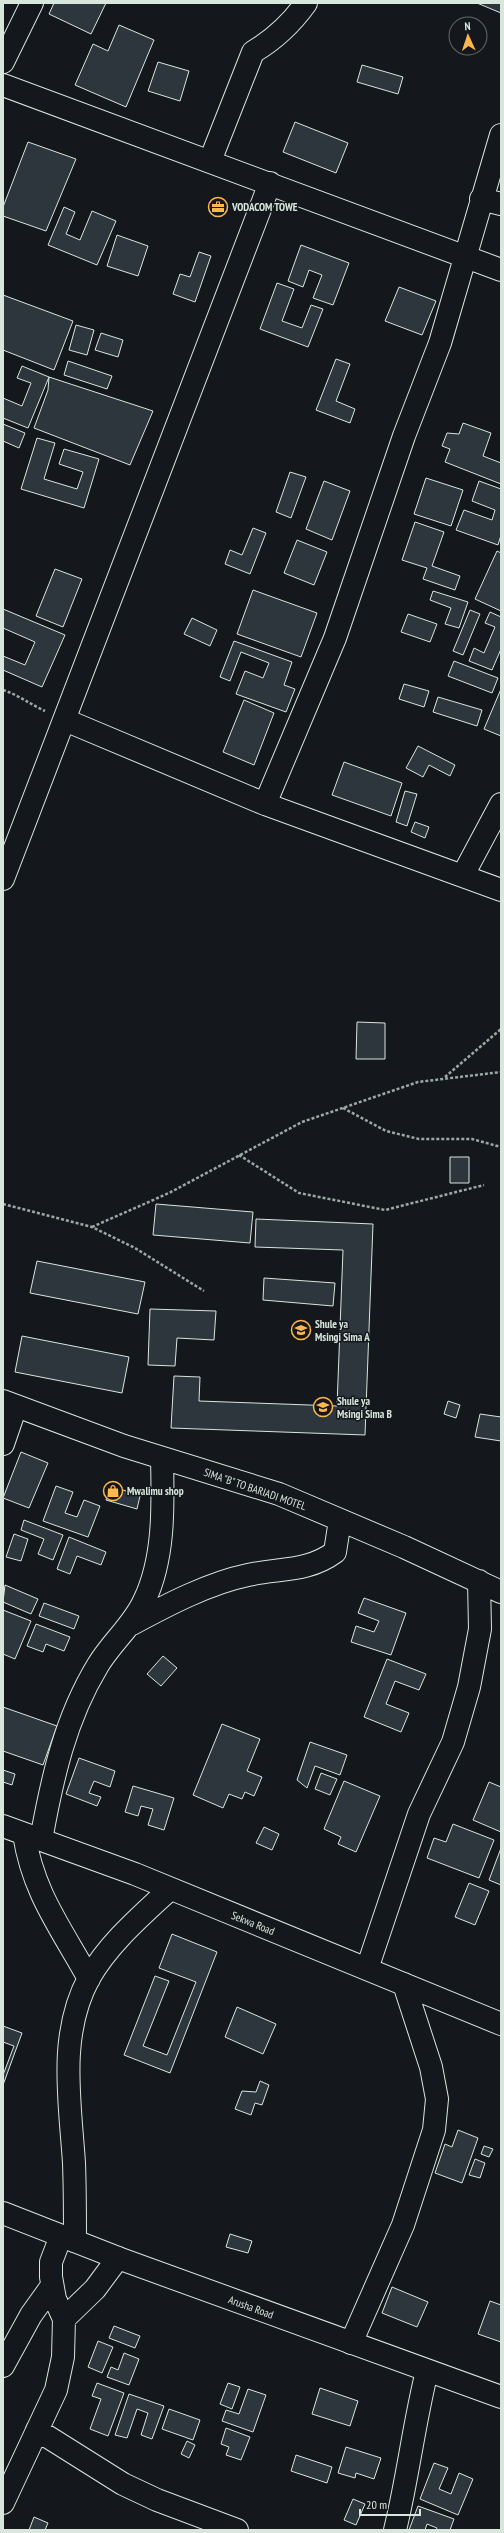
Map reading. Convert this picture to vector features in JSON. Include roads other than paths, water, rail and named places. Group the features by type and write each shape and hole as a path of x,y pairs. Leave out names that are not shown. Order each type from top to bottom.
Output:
{"street":[{"path":"3,62 32,3"},
{"path":"210,161 253,52 269,42 289,25 306,3"},
{"path":"5,92 210,161 501,270"},
{"path":"265,804 335,638 371,529 440,343 465,256 491,202 501,135"},
{"path":"3,879 270,183"},
{"path":"65,720 265,804 501,890"},
{"path":"463,875 501,804"},
{"path":"3,1444 10,1403"},
{"name":"SIMA \"B\" TO BARIADI MOTEL","path":"10,1403 162,1458 279,1494 501,1592"},
{"path":"89,1979 50,1914 28,1863 33,1837 60,1749 80,1700 112,1644 130,1625 145,1601 160,1544 164,1505 162,1458"},
{"path":"130,1625 163,1607 247,1575 303,1568 321,1562 335,1552 340,1520"},
{"path":"367,1969 419,1814 453,1742 469,1687 480,1628 479,1582"},
{"name":"Sekwa Road","path":"3,1826 170,1889 501,2024"},
{"path":"3,2504 56,2390 63,2357 64,2319 51,2287 51,2262 68,2239 68,2050 74,2015 89,1979 106,1954 133,1924 170,1889"},
{"path":"351,2343 403,2225 434,2130 437,2098 431,2067 404,1984"},
{"name":"Arusha Road","path":"3,2213 118,2258 501,2398"},
{"path":"64,2319 94,2288 118,2258"},
{"path":"3,2366 31,2315 51,2287"},
{"path":"394,2530 407,2480 413,2433 427,2371"},
{"path":"37,2430 123,2484 157,2500 237,2530"}],"place":[{"name":"VODACOM TOWE","path":"218,207"},
{"name":"Shule ya Msingi Sima A","path":"301,1330"},
{"name":"Shule ya Msingi Sima B","path":"323,1407"},
{"name":"Mwalimu shop","path":"113,1491"}]}
